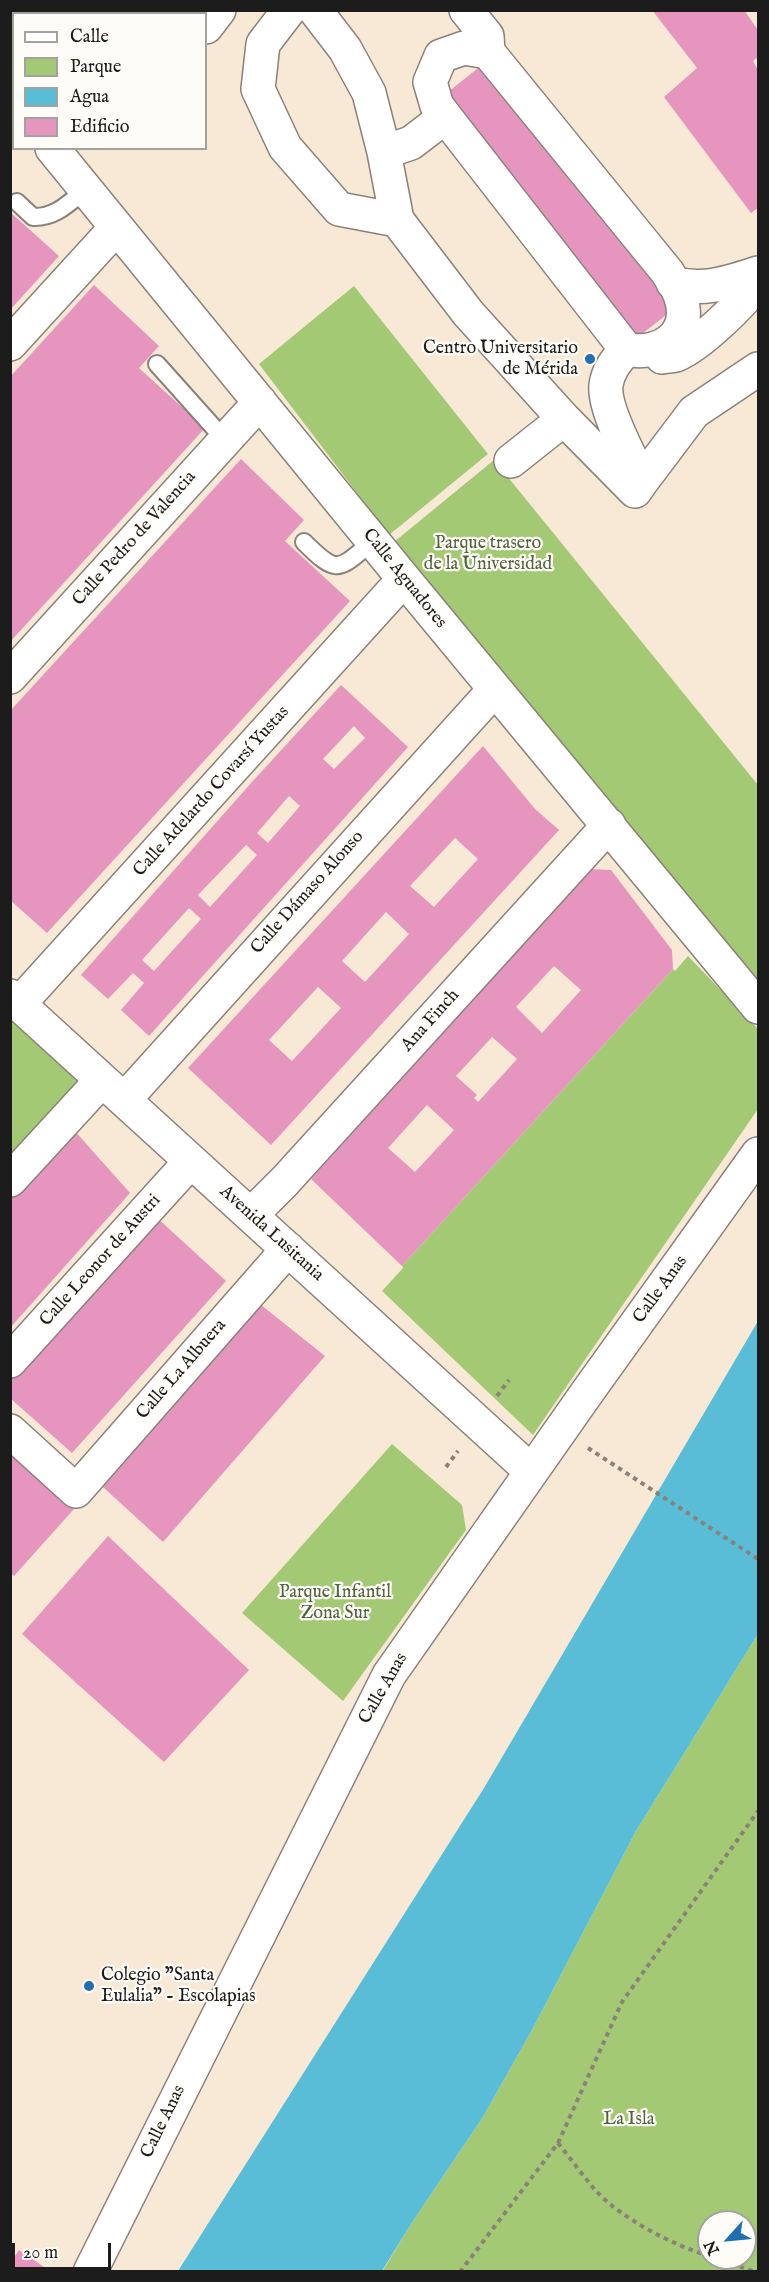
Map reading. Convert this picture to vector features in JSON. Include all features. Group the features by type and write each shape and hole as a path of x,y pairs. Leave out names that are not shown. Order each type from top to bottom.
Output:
{"street":[{"path":"207,26 219,10"},
{"path":"289,10 263,44 258,88 285,147 339,208 397,220"},
{"path":"315,10 345,49 369,93 384,152 397,220 468,313 564,419 635,491 694,411 759,369"},
{"path":"466,10 488,36 488,52 668,273 681,297 684,313 679,329 670,342 656,350 633,350 612,366 606,387 611,414 642,481"},
{"path":"488,52 464,48 441,56 430,82 437,106 633,350 657,357 676,355 706,334 746,299 759,282"},
{"path":"384,152 411,143 445,117"},
{"name":"Calle Aguadores","path":"54,150 404,579 759,1007"},
{"path":"10,344 116,228"},
{"path":"674,283 689,288 716,286 759,273"},
{"name":"Calle Pedro de Valencia","path":"10,677 260,402"},
{"path":"511,461 564,419"},
{"name":"Calle Adelardo Covarsí Yustas","path":"15,1000 404,579"},
{"name":"Calle Dámaso Alonso","path":"10,1180 113,1090 495,689"},
{"name":"Ana Finch","path":"250,1215 285,1180 609,825"},
{"name":"Avenida Lusitania","path":"15,1000 531,1471"},
{"name":"Calle Anas","path":"90,2271 388,1675 531,1471 759,1154"},
{"name":"Calle Leonor de Austri","path":"10,1361 191,1161"},
{"name":"Calle La Albuera","path":"10,1431 76,1491 288,1249"}],"lane":[{"path":"17,202 33,217 44,217 56,212 85,190"},
{"path":"157,364 225,440"},
{"path":"304,542 324,561 332,565 342,565 373,541"}],"path":[{"path":"584,1446 759,1559"},
{"path":"460,2271 558,2143 622,2002 759,1811"},
{"path":"558,2143 598,2192 629,2219 697,2253"}],"green space":[{"path":"354,286 488,454 389,535 259,364"},
{"name":"Parque trasero de la Universidad","path":"494,460 758,785 758,980 394,542"},
{"path":"688,956 758,1029 758,1109 533,1435 382,1291 403,1268 402,1266 673,969 675,971"},
{"path":"10,996 102,1080 10,1180"},
{"name":"Parque Infantil Zona Sur","path":"392,1444 462,1505 466,1530 343,1701 242,1613"},
{"name":"La Isla","path":"758,1634 758,2271 382,2272 413,2221 483,2117 532,2030 636,1831"}],"water":[{"path":"758,1321 758,1634 636,1831 532,2030 483,2117 382,2271 178,2271 484,1788"}],"building":[{"path":"10,10 125,10 123,12 12,12 12,47 10,45"},
{"path":"652,10 744,10 758,30 758,57 753,61 758,70 758,208 751,213 664,97 697,68"},
{"path":"482,65 674,309 634,340 443,96"},
{"path":"10,212 59,256 10,310"},
{"path":"94,285 159,346 139,368 205,428 10,642 10,377"},
{"path":"241,459 304,520 285,541 350,601 47,933 10,900 10,711"},
{"path":"341,685 408,747 149,1036 121,1010 144,983 133,973 108,999 81,975","holes":["354,726 365,738 334,769 323,759","289,796 300,806 268,843 257,833","246,845 257,855 210,907 198,895","189,908 201,919 154,971 142,960"]},
{"path":"483,746 535,809 559,830 271,1145 188,1068","holes":["455,838 478,859 434,907 410,886","386,912 409,934 365,982 342,961","318,987 341,1008 292,1061 269,1040"]},
{"path":"591,869 611,870 672,950 673,969 402,1266 311,1179","holes":["554,966 581,990 542,1033 516,1007","492,1037 517,1059 478,1102 474,1098 477,1095 456,1076","427,1105 454,1130 415,1172 388,1148"]},
{"path":"65,1120 130,1193 10,1328 10,1185"},
{"path":"154,1215 226,1281 72,1453 10,1398 10,1378"},
{"path":"261,1305 325,1356 163,1542 103,1487"},
{"path":"10,1448 74,1509 14,1576 10,1573"},
{"path":"108,1536 249,1670 164,1762 22,1634"},
{"path":"19,2250 50,2271 10,2271 10,2264"}],"place":[{"name":"Centro Universitario de Mérida","path":"590,359"},
{"name":"Colegio \"Santa Eulalia\" - Escolapias","path":"89,1986"}]}
